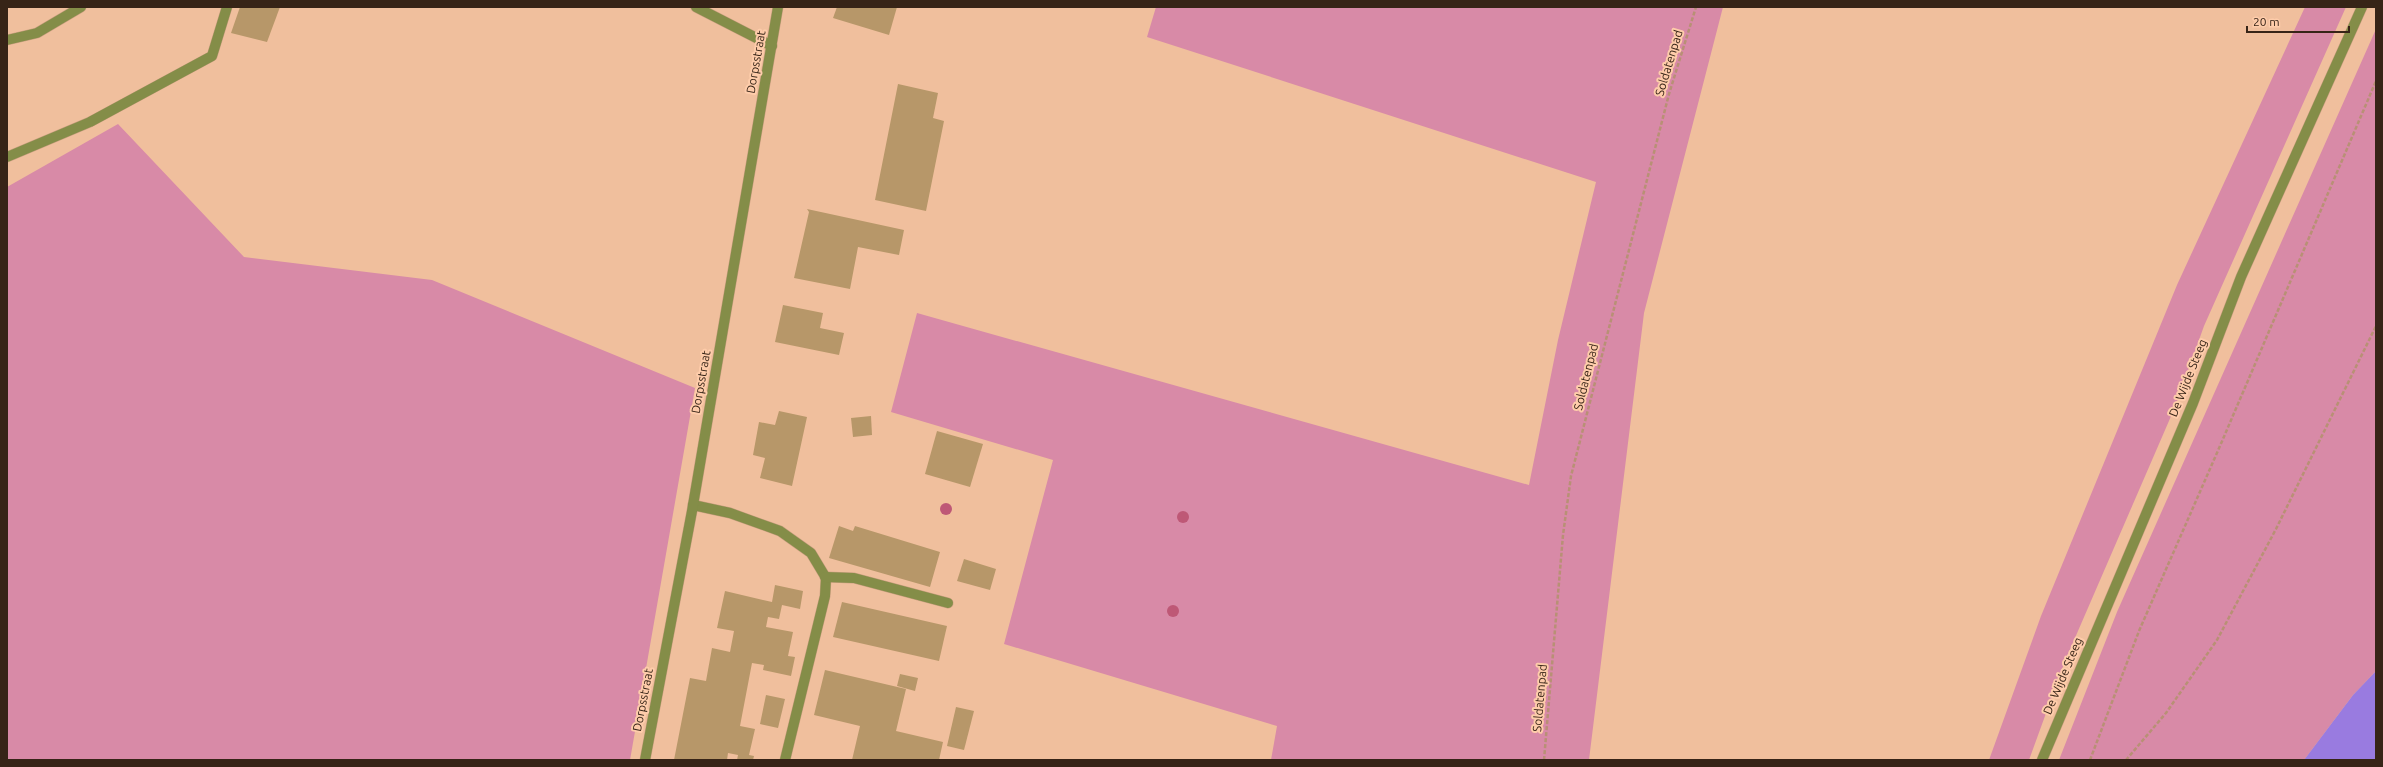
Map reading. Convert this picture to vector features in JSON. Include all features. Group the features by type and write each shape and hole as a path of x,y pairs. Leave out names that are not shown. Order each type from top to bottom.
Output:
{"street":[{"path":"7,40 37,33 81,7"},
{"path":"7,157 90,122 212,56 227,7"},
{"path":"696,7 772,46"},
{"name":"Dorpsstraat","path":"645,760 693,505 778,7"},
{"name":"De Wijde Steeg","path":"2042,760 2193,403 2241,277 2362,7"},
{"path":"693,505 730,513 780,531 811,553 825,576 825,596 785,760"},
{"path":"825,576 854,578 948,603"}],"path":[{"name":"Soldatenpad","path":"1544,760 1563,535 1571,476 1669,94 1696,7"},
{"path":"2090,760 2138,631 2211,467 2376,81"},
{"path":"2126,760 2166,713 2217,640 2276,529 2376,326"}],"shaded area":[{"path":"1156,7 1723,7 1644,313 1589,760 1271,760 1277,726 1004,644 1053,460 891,412 917,313 1529,485 1558,340 1596,182 1147,37"},
{"path":"2305,7 2346,7 2204,326 2175,407 2065,661 2029,760 1989,760 2041,616 2177,285"},
{"path":"2376,29 2376,671 2353,695 2304,760 2059,760 2117,612"},
{"path":"118,124 244,257 432,280 695,388 630,760 7,760 7,187"},
{"path":"2376,671 2376,760 2304,760 2353,695"}],"building":[{"path":"240,7 280,7 267,42 231,33"},
{"path":"837,7 897,7 889,35 833,18"},
{"path":"898,84 938,93 933,118 944,121 926,211 875,200"},
{"path":"807,209 904,230 899,255 858,247 850,289 794,278 809,212"},
{"path":"783,305 823,313 820,328 844,333 839,355 775,342"},
{"path":"779,411 807,417 792,486 760,478 765,458 753,455 759,422 775,425"},
{"path":"871,416 872,435 853,437 851,418"},
{"path":"937,431 983,444 970,487 925,474"},
{"path":"839,526 853,531 855,526 940,552 930,587 829,558"},
{"path":"964,559 996,569 990,590 957,581"},
{"path":"775,585 803,591 800,609 782,605 779,619 768,617 766,627 793,632 788,656 795,657 791,676 763,670 764,665 752,663 740,726 755,729 749,755 754,756 753,760 737,760 738,755 728,753 727,760 674,760 690,678 706,681 712,648 730,652 734,631 717,628 725,591 772,602"},
{"path":"842,602 947,626 939,661 833,637"},
{"path":"825,670 906,689 896,731 943,742 939,760 852,760 860,726 814,715"},
{"path":"900,674 918,678 915,691 897,686"},
{"path":"766,695 785,699 778,728 760,724"},
{"path":"956,707 974,711 964,750 947,746"}]}
